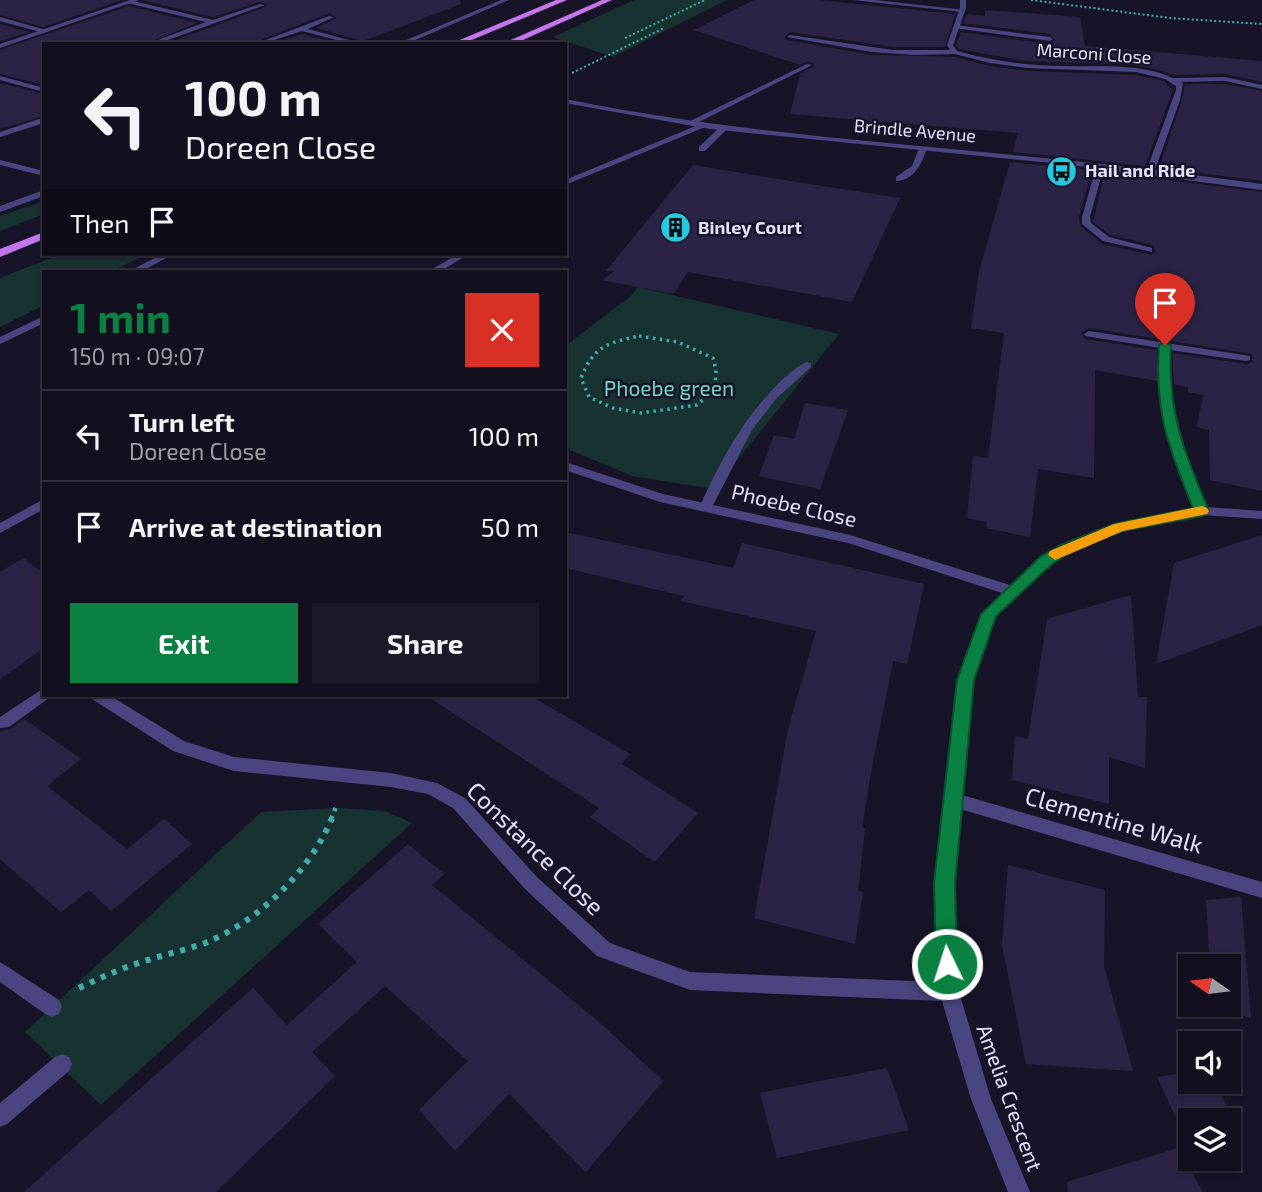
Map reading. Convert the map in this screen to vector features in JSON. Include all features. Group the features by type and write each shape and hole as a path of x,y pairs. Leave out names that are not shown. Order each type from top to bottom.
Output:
{"main road":[{"path":"459,42 563,0"},
{"path":"511,42 608,0"},
{"path":"0,253 42,236"}],"street":[{"path":"405,42 506,0"},
{"path":"856,0 962,10"},
{"path":"955,51 950,45 963,0"},
{"path":"0,46 132,1 213,22"},
{"path":"156,42 262,5"},
{"path":"266,41 331,17"},
{"path":"0,19 44,31"},
{"path":"956,27 1050,39"},
{"path":"302,29 353,42"},
{"name":"Marconi Close","path":"790,37 892,51 932,54 955,51 1011,64 1072,70 1137,71 1174,80 1181,90 1150,172"},
{"path":"691,123 808,65"},
{"path":"0,78 42,89"},
{"path":"1174,80 1225,79 1262,87"},
{"name":"Brindle Avenue","path":"567,101 706,125 1100,166 1262,187"},
{"path":"0,135 41,121"},
{"path":"567,182 706,125"},
{"path":"702,149 725,127"},
{"path":"899,179 916,167 923,148"},
{"path":"0,162 42,173"},
{"path":"1100,166 1086,217 1087,224 1106,239 1149,250"},
{"path":"0,209 42,194"},
{"path":"137,270 165,256"},
{"path":"436,270 460,256"},
{"path":"0,341 42,319"},
{"path":"1089,334 1246,358"},
{"path":"1165,345 1163,380 1173,441 1202,511"},
{"path":"705,508 724,464 759,408 807,365"},
{"name":"Phoebe Close","path":"567,467 660,498 850,539 1012,591"},
{"path":"0,529 42,504"},
{"name":"Amelia Crescent","path":"1020,1192 981,1099 949,992 944,936 944,883 966,680 989,614 1046,560 1119,527 1202,511 1262,515"},
{"path":"3,723 42,695"},
{"name":"Constance Close","path":"100,697 179,746 234,764 391,780 431,788 459,803 531,883 604,950 690,981 949,992"},
{"name":"Clementine Walk","path":"952,799 1262,890"},
{"path":"0,971 52,1007"},
{"path":"0,1117 62,1064"}],"path":[{"path":"625,38 705,0"},
{"path":"1031,0 1170,19 1262,24"},
{"path":"567,76 664,28"},
{"path":"639,336 672,339 696,347 713,358 716,370 715,389 697,405 670,411 641,413 613,408 589,397 581,378 588,356 610,343 639,336"},
{"path":"52,1007 64,995 105,976 215,938 252,914 306,861 328,829 345,776"}],"green space":[{"path":"634,0 727,0 613,57 553,37"},
{"path":"42,202 42,215 0,231 0,216"},
{"path":"56,256 143,256 114,270 42,270 42,306 0,327 0,278"},
{"name":"Phoebe green","path":"638,287 839,334 714,489 632,476 567,449 567,344 632,295"},
{"path":"338,808 385,811 412,823 101,1105 25,1032 261,812"}],"building":[{"path":"0,0 122,0 43,27 0,15"},
{"path":"142,0 460,0 461,4 363,41 316,28 337,18 330,13 262,39 261,42 170,42 266,7 267,4 259,2 213,17"},
{"path":"754,0 819,0 955,14 945,47 893,47 790,32 784,37 787,40 872,55 955,57 990,66 1028,71 1136,75 1164,81 1173,90 1145,166 1013,152 1018,133 790,114 800,74 814,64 808,61 800,65 694,30"},
{"path":"129,6 197,23 150,42 42,42 42,84 0,74 0,50"},
{"path":"985,10 1080,17 1085,46 1262,61 1262,82 1225,74 1174,75 1126,64 1025,61 959,49 956,45 961,32 1050,44 1055,40 1050,34 963,23 967,14 985,16"},
{"path":"0,24 29,32 0,41"},
{"path":"302,34 333,42 277,42"},
{"path":"0,83 42,94 42,117 0,127"},
{"path":"1185,84 1225,84 1262,91 1262,181 1159,168 1182,101"},
{"path":"1010,162 1092,170 1079,216 1080,226 1102,244 1151,255 1155,252 1153,245 1110,235 1093,222 1105,172 1262,192 1262,491 1210,480 1209,430 1197,427 1203,395 1188,392 1188,387 1174,384 1173,371 1173,353 1246,364 1252,362 1252,354 1089,328 1081,333 1085,339 1157,350 1158,381 1095,370 1094,478 1038,469 1030,537 986,528 987,522 967,518 973,456 988,458 1004,333 971,328 979,272"},
{"name":"Binley Court","path":"693,165 900,198 852,302 688,272 673,294 602,280 614,271 606,271"},
{"path":"805,403 848,410 820,489 759,476 774,435 794,439"},
{"path":"567,532 733,568 742,543 924,584 907,664 893,661 872,766 862,827 865,828 858,891 863,892 855,944 754,918 788,729 816,631 681,601 684,596 567,568"},
{"path":"1262,535 1262,625 1156,664 1174,563"},
{"path":"23,558 42,572 42,649 0,679 0,572"},
{"path":"1131,595 1138,697 1147,697 1145,768 1109,757 1109,804 1012,780 1015,736 1028,739 1047,619"},
{"path":"428,697 532,697 630,754 622,764 698,813 655,862 590,817 599,808"},
{"path":"24,719 81,759 47,786 127,849 164,819 192,844 111,911 89,890 61,912 0,859 0,731 11,729"},
{"path":"408,844 444,874 432,885 599,1022 663,1081 586,1172 509,1094 455,1151 419,1110 468,1061 385,986 312,1052 335,1076 216,1192 24,1192 253,988 287,1025 357,962 318,924"},
{"path":"1008,865 1105,890 1104,966 1133,1071 1026,1064 1002,945"},
{"path":"1241,897 1251,1018 1241,1015 1241,954 1209,954 1206,900"},
{"path":"887,1068 909,1130 777,1158 760,1093"},
{"path":"1178,1074 1178,1094 1221,1094 1228,1108 1178,1108 1178,1122 1157,1077"},
{"path":"1178,1148 1178,1171 1191,1171 1203,1192 1068,1192 1067,1182"}],"slow traffic":[{"path":"1055,555 1119,527 1202,511"}],"place":[{"name":"Hail and Ride","path":"1062,171"},
{"name":"Binley Court","path":"675,228"}],"route":[{"path":"947,964 944,883 966,680 989,614 1046,560 1066,549 1119,527 1202,511 1173,441 1163,380 1165,345"}]}
